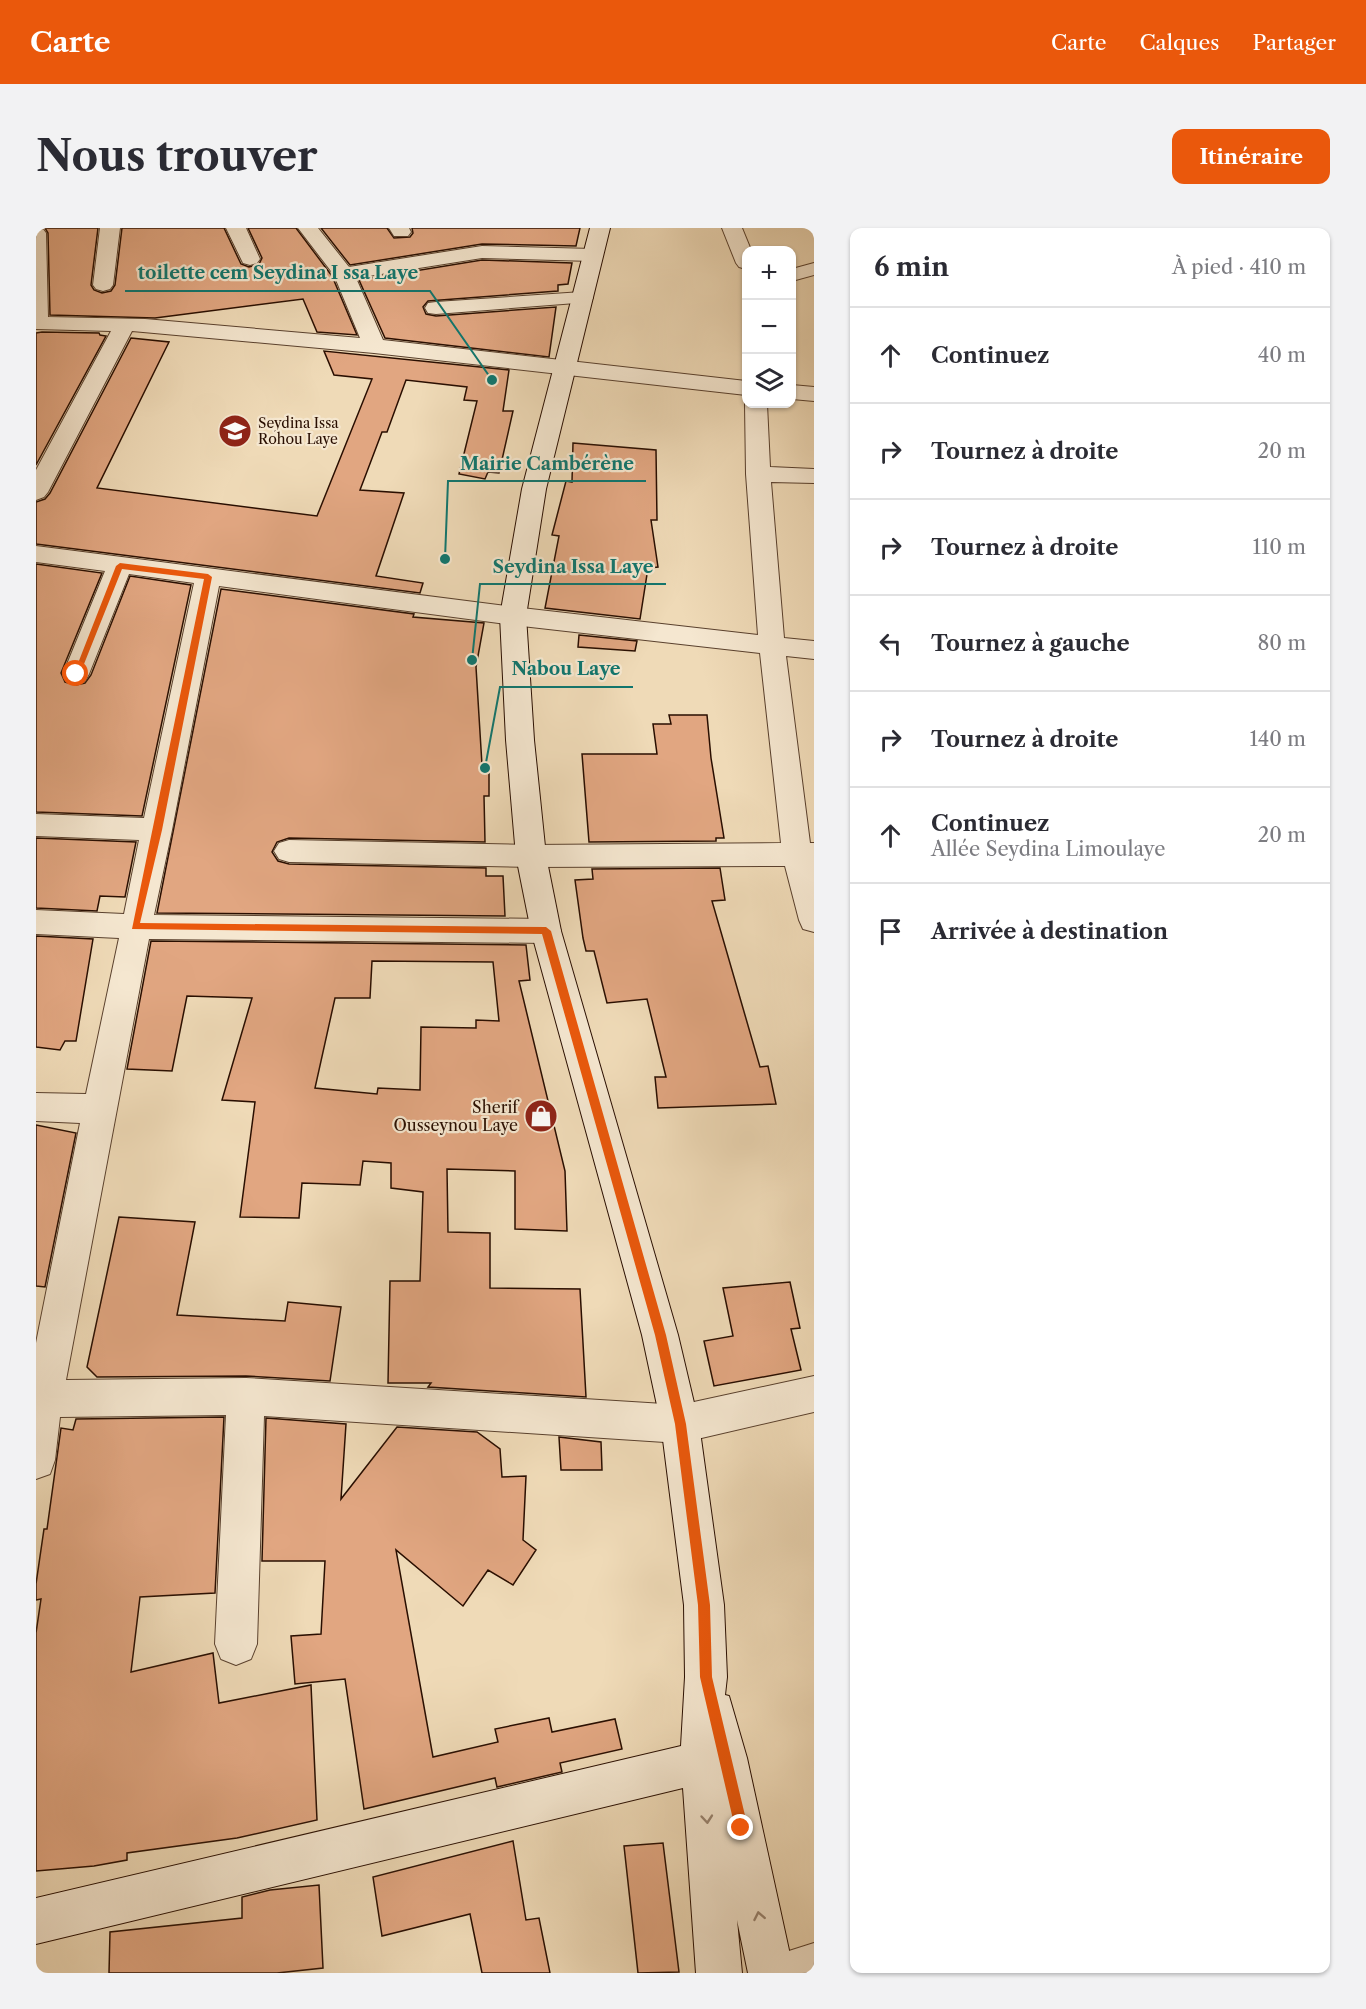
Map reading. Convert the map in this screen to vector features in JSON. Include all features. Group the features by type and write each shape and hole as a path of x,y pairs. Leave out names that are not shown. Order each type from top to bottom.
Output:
{"street":[{"path":"103,285 110,228"},
{"path":"236,228 250,259"},
{"path":"308,228 344,274 374,346"},
{"path":"732,228 742,251"},
{"path":"36,232 37,323 125,324 374,346 742,387"},
{"path":"344,274 478,244 596,242 534,489 513,616 520,740 531,856 546,931 660,1335 680,1424 704,1605 706,1677 702,1715 702,1762 719,1973"},
{"path":"796,274 814,269"},
{"path":"436,309 582,298"},
{"path":"36,492 125,324"},
{"path":"796,392 814,394"},
{"path":"756,408 758,474 772,647 806,855 814,920"},
{"path":"758,474 814,476"},
{"path":"36,554 513,616 814,650"},
{"path":"76,674 120,566"},
{"path":"36,1460 40,1398 208,577"},
{"path":"36,825 158,830"},
{"path":"289,850 531,856 806,855"},
{"path":"36,922 135,927 546,931"},
{"path":"36,1107 99,1109"},
{"path":"40,1398 246,1396 680,1424 814,1394"},
{"path":"236,1644 246,1396"},
{"path":"706,1677 726,1758 771,1973"},
{"path":"36,1922 702,1762"},
{"path":"786,1973 814,1966"}],"building":[{"path":"45,228 98,228 91,285 94,290 102,293 111,291 115,285 122,228 224,228 241,264 249,267 259,264 262,258 248,228 296,228 332,276 357,335 317,332 303,299 155,318 50,315 48,233"},
{"path":"321,228 387,228 394,238 410,237 413,233 412,228 580,228 576,246 482,244 350,265"},
{"path":"482,260 572,263 568,284 558,285 558,291 428,301 423,307 426,314 436,316 556,307 549,357 385,338 359,280"},
{"path":"36,333 99,333 106,336 36,465"},
{"path":"131,338 169,342 97,488 317,516 372,379 334,375 324,351 509,370 503,411 513,411 499,473 488,472 485,479 459,474 477,401 464,400 467,387 406,380 387,432 382,432 360,490 404,493 376,576 423,583 420,593 36,544 36,502 45,499 50,493"},
{"path":"573,443 656,450 657,520 651,520 658,567 648,568 640,619 545,608 559,536 552,535 566,481 572,482"},
{"path":"36,564 102,573 61,673 65,682 76,685 85,683 91,675 130,576 191,585 142,816 36,812"},
{"path":"221,589 414,614 413,617 484,623 476,667 482,765 489,765 489,796 484,796 485,842 289,838 277,842 272,852 278,861 289,864 486,868 486,876 503,876 505,916 157,913"},
{"path":"579,635 637,641 635,651 578,647"},
{"path":"669,715 707,715 711,758 724,838 716,838 716,841 589,842 582,754 657,754 653,724 671,724"},
{"path":"36,838 136,842 125,897 100,896 97,911 36,908"},
{"path":"720,868 725,900 712,901 760,1067 768,1066 776,1104 658,1108 655,1077 666,1077 647,999 607,1003 594,951 586,951 575,880 593,879 592,869"},
{"path":"36,936 93,939 76,1041 65,1041 60,1050 36,1047"},
{"path":"151,941 526,945 530,980 519,981 565,1171 567,1231 515,1229 515,1171 447,1169 448,1232 490,1233 490,1288 580,1289 586,1397 428,1387 431,1383 388,1383 390,1281 420,1281 423,1192 391,1188 391,1163 363,1161 360,1185 302,1183 299,1218 240,1217 255,1102 222,1100 252,998 187,996 172,1071 127,1069","holes":["372,961 493,962 499,1021 476,1020 476,1028 421,1027 420,1090 378,1088 377,1094 315,1088 335,998 370,998"]},
{"path":"36,1125 76,1133 45,1287 36,1286"},
{"path":"119,1217 195,1222 177,1315 285,1321 288,1302 341,1307 330,1381 246,1376 97,1377 87,1367"},
{"path":"790,1282 800,1328 791,1329 801,1370 714,1386 704,1341 733,1336 723,1288"},
{"path":"224,1417 215,1593 140,1597 131,1672 213,1653 219,1703 311,1685 317,1820 237,1838 127,1853 127,1860 94,1866 36,1871 36,1633 41,1599 36,1600 36,1584 44,1529 47,1529 61,1428 73,1430 76,1419"},
{"path":"266,1418 346,1424 341,1499 397,1427 477,1432 500,1449 502,1477 526,1476 523,1540 536,1550 513,1585 488,1570 463,1606 396,1550 433,1757 498,1742 495,1729 549,1718 552,1732 615,1719 622,1749 560,1763 562,1772 497,1787 495,1778 364,1809 345,1679 295,1684 291,1636 321,1634 325,1561 262,1561"},
{"path":"559,1437 601,1442 602,1470 561,1470"},
{"path":"513,1841 526,1920 539,1918 550,1973 482,1973 470,1914 382,1936 373,1877"},
{"path":"663,1843 679,1972 638,1973 624,1846"},
{"path":"319,1885 323,1968 277,1973 109,1973 110,1932 242,1918 242,1897 270,1890"}],"place":[{"name":"toilette cem Seydina I ssa Laye","path":"492,380"},
{"name":"Seydina Issa Rohou Laye","path":"235,431"},
{"name":"Mairie Cambérène","path":"445,559"},
{"name":"Seydina Issa Laye","path":"472,660"},
{"name":"Nabou Laye","path":"485,768"},
{"name":"Sherif Ousseynou Laye","path":"541,1116"}],"route":[{"path":"76,674 120,566 208,577 158,830 135,927 546,931 660,1335 680,1424 704,1605 706,1677 741,1828"}]}
